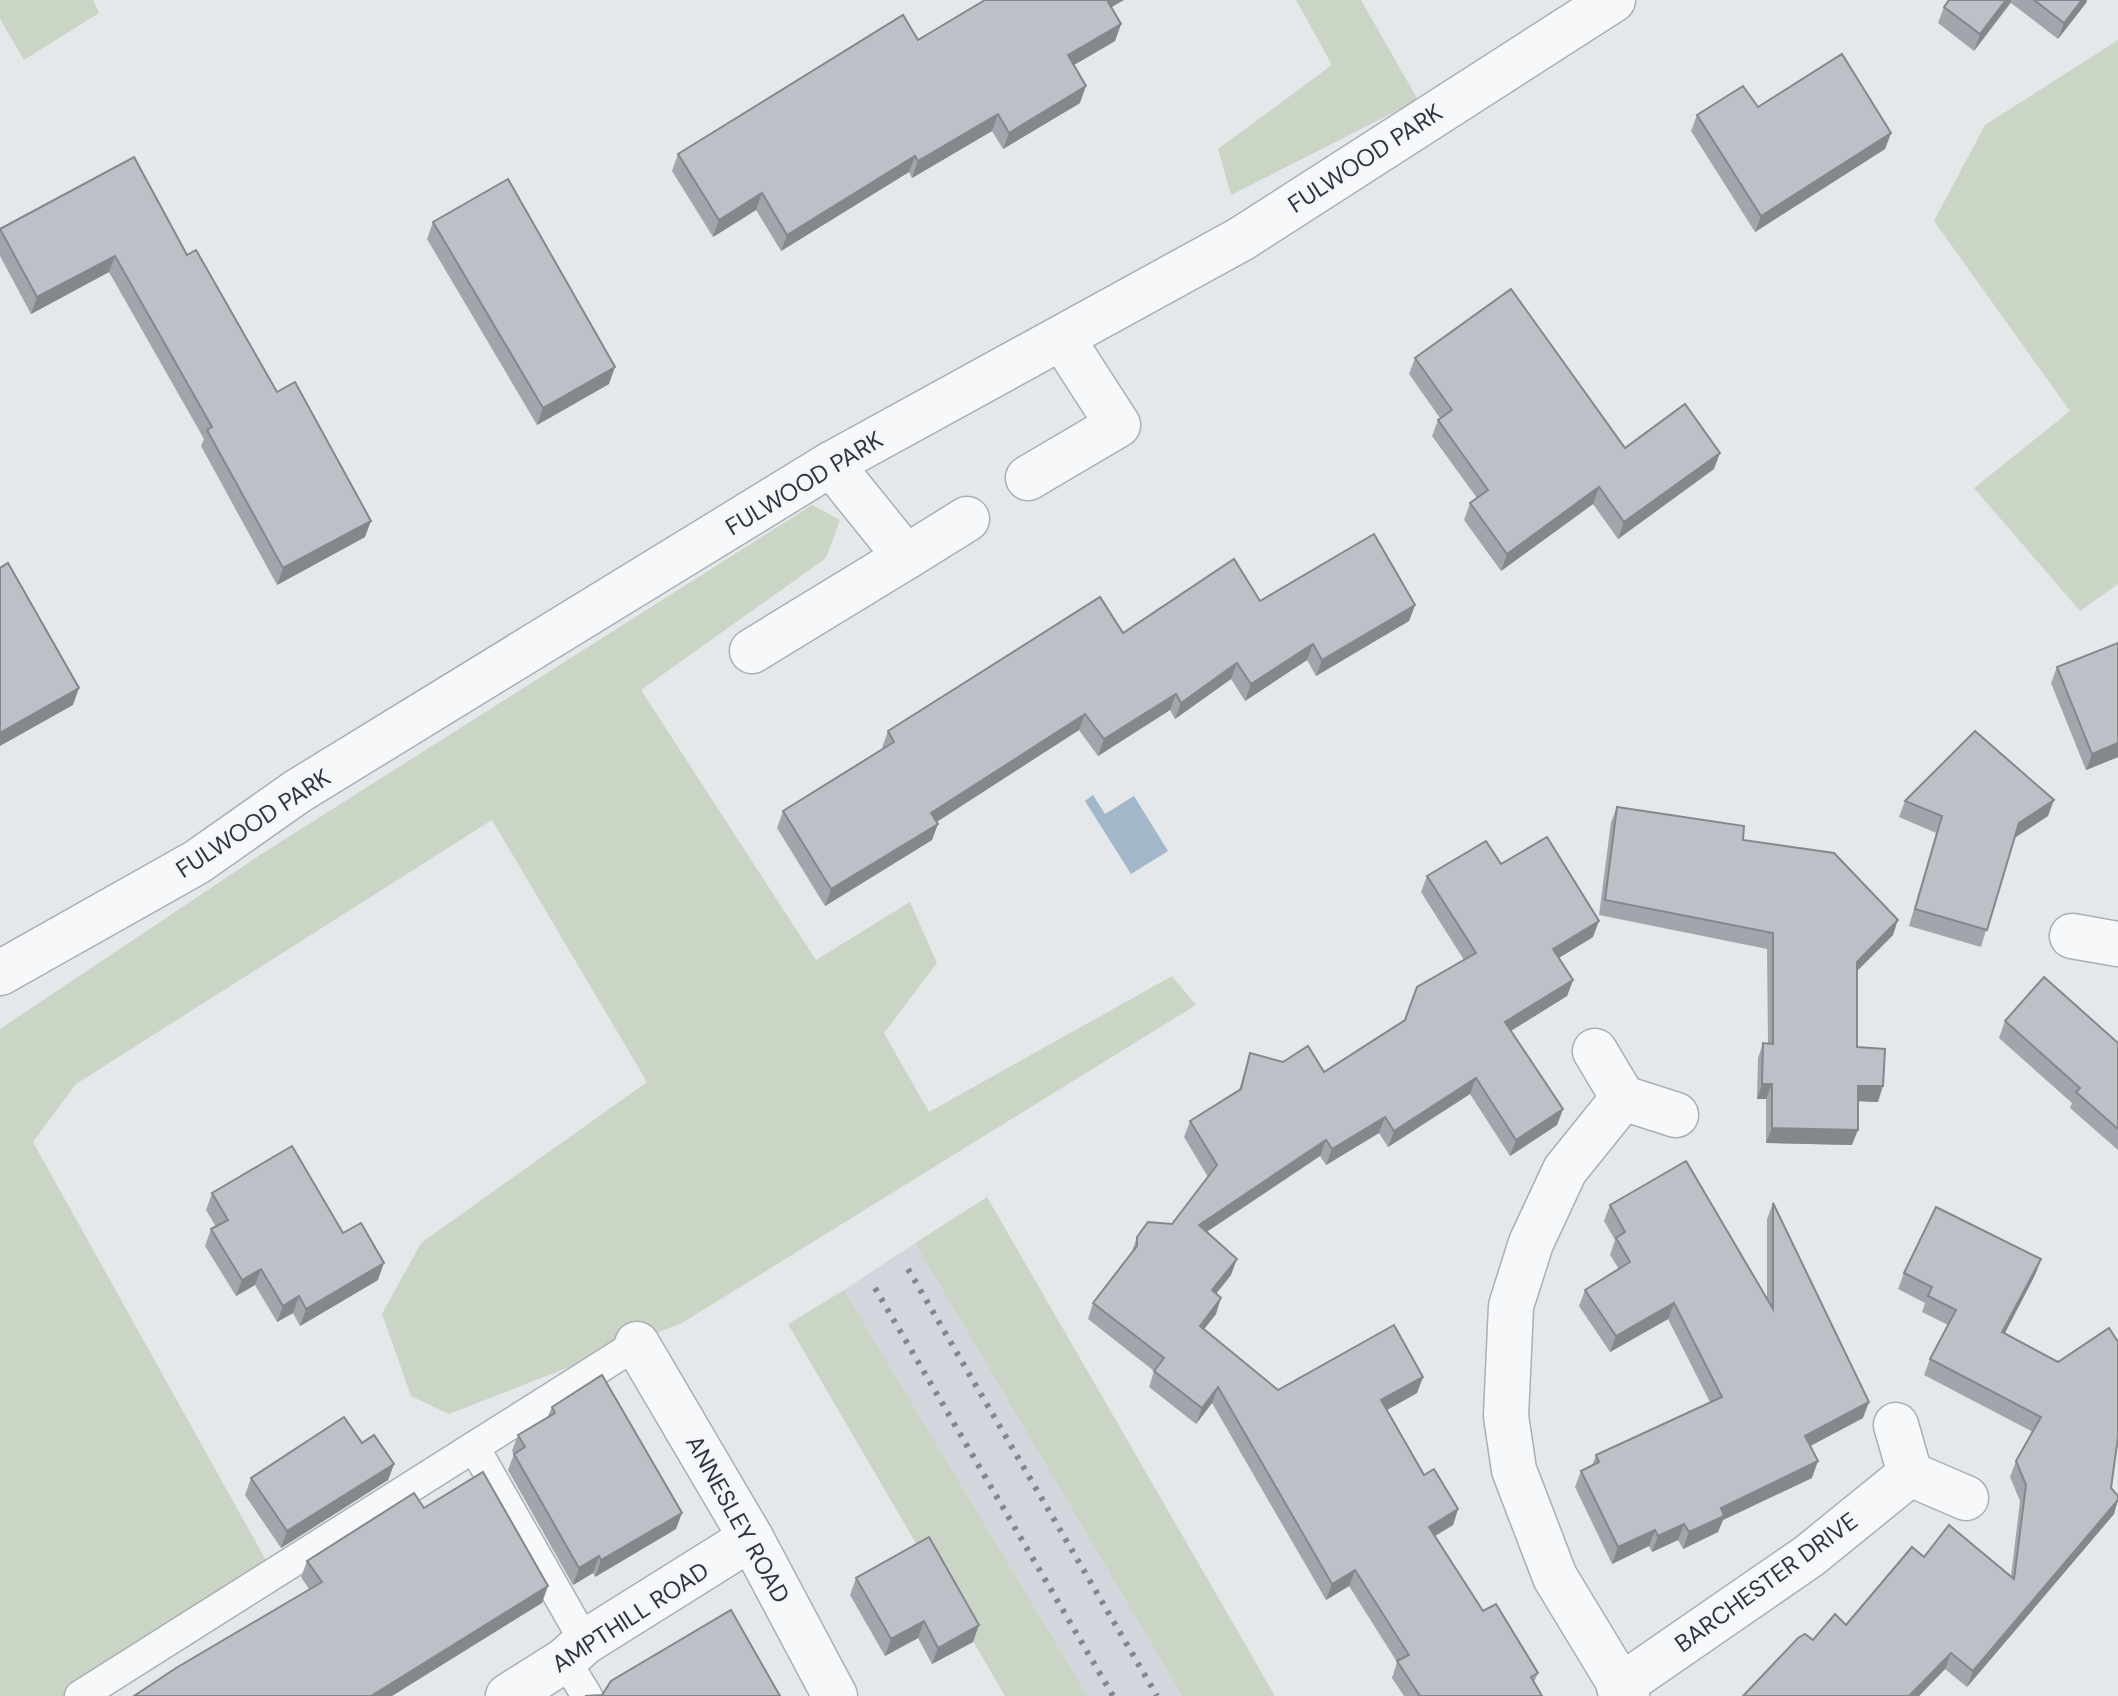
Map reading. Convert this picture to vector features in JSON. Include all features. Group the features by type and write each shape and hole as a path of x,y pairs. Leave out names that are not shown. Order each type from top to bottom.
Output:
{"street":[{"name":"FULWOOD PARK","path":"0,973 197,862 298,791 831,464 1241,239 1613,0"},
{"path":"1028,478 1118,425 1062,338"},
{"path":"831,464 906,557"},
{"path":"752,651 967,519"},
{"path":"2072,936 2118,944"},
{"path":"1595,1051 1623,1098 1676,1115"},
{"name":"BARCHESTER DRIVE","path":"1623,1098 1565,1170 1531,1243 1511,1306 1506,1416 1514,1470 1555,1577 1623,1691 1809,1556 1910,1474"},
{"name":"ANNESLEY ROAD","path":"637,1344 751,1538 835,1696"},
{"path":"1896,1425 1910,1474 1966,1498"},
{"name":"AMPTHILL ROAD","path":"508,1696 579,1666 751,1538"}],"lane":[{"path":"80,1696 637,1344"},
{"path":"474,1447 579,1666"}],"shaded area":[{"path":"915,1243 1182,1696 1088,1696 844,1290"}],"green space":[{"path":"0,0 93,0 99,13 24,60 0,19"},
{"path":"1296,0 1361,0 1418,100 1231,195 1218,149 1332,65"},
{"path":"2118,40 2118,584 2080,611 1974,488 2070,411 1934,221 1985,125"},
{"path":"812,505 840,520 826,558 641,690 816,960 910,902 937,963 884,1033 929,1112 1172,976 1196,1005 682,1323 449,1414 411,1396 382,1314 421,1243 647,1082 492,820 76,1084 33,1142 272,1571 69,1696 0,1696 0,1029 260,855"},
{"path":"987,1197 1275,1696 1182,1696 915,1243"},
{"path":"844,1290 1088,1696 1005,1696 788,1324"}],"water":[{"path":"1093,795 1105,814 1134,796 1168,851 1131,874 1085,801"}],"building":[{"path":"985,0 1107,0 1121,24 1068,55 1086,86 1009,133 998,114 918,161 915,156 787,235 762,193 719,220 678,154 903,15 918,40"},
{"path":"1949,0 2006,0 1980,34 1944,7"},
{"path":"2034,0 2082,0 2064,23"},
{"path":"1842,54 1891,133 1761,216 1697,115 1743,86 1758,107"},
{"path":"134,157 187,255 196,250 277,392 295,382 371,521 283,568 207,430 212,427 115,256 37,297 0,229"},
{"path":"508,179 615,367 543,408 433,222"},
{"path":"1511,289 1625,448 1685,404 1720,453 1624,522 1599,487 1507,554 1470,503 1488,490 1438,420 1452,410 1415,358"},
{"path":"1374,534 1415,605 1322,660 1313,644 1251,684 1237,663 1181,703 1176,694 1104,739 1085,714 931,813 938,824 831,889 783,811 894,742 888,731 1100,597 1123,633 1234,559 1260,601"},
{"path":"8,563 79,688 0,733 0,568"},
{"path":"2118,643 2118,743 2092,754 2057,667"},
{"path":"1975,731 2054,800 2019,823 1987,930 1915,909 1942,816 1905,801"},
{"path":"1617,807 1744,826 1743,840 1834,853 1898,920 1857,962 1857,1047 1885,1049 1883,1086 1858,1086 1858,1130 1772,1128 1772,1084 1762,1084 1763,1043 1773,1044 1773,933 1605,900"},
{"path":"1547,837 1599,921 1553,949 1573,980 1505,1022 1563,1109 1516,1140 1476,1078 1394,1131 1385,1117 1332,1149 1326,1140 1199,1225 1237,1259 1212,1290 1221,1298 1200,1326 1278,1390 1394,1325 1423,1377 1381,1400 1424,1475 1434,1469 1458,1509 1429,1527 1483,1611 1496,1604 1538,1673 1531,1677 1542,1696 1420,1696 1397,1661 1409,1655 1355,1570 1332,1584 1218,1387 1202,1408 1154,1371 1164,1358 1093,1303 1137,1246 1137,1237 1148,1222 1172,1224 1217,1165 1190,1121 1241,1089 1250,1053 1283,1062 1308,1046 1324,1072 1405,1020 1417,987 1476,953 1427,876 1486,841 1501,864"},
{"path":"2044,977 2118,1043 2118,1129 2076,1092 2080,1088 2005,1021"},
{"path":"292,1146 343,1233 361,1223 384,1263 306,1309 299,1296 283,1306 261,1269 242,1280 211,1229 228,1220 212,1193"},
{"path":"1686,1161 1773,1309 1773,1203 1869,1402 1805,1436 1818,1461 1721,1508 1724,1516 1689,1532 1684,1524 1658,1536 1655,1530 1618,1547 1581,1471 1599,1462 1596,1455 1722,1397 1674,1303 1616,1336 1585,1290 1630,1262 1616,1238 1625,1232 1610,1205"},
{"path":"1936,1207 2041,1259 2002,1332 2058,1362 2109,1328 2118,1342 2118,1437 2111,1488 2118,1500 1973,1671 1951,1653 1909,1696 1743,1696 1798,1638 1805,1634 1813,1640 1835,1614 1846,1625 1912,1547 1924,1557 1949,1525 2014,1579 2026,1485 2016,1461 2041,1417 1930,1359 1956,1310 1928,1296 1932,1287 1904,1273"},
{"path":"602,1375 682,1513 601,1560 599,1556 579,1568 514,1454 525,1447 518,1435 555,1413 552,1407"},
{"path":"344,1417 362,1443 374,1435 394,1464 287,1531 251,1478"},
{"path":"483,1472 548,1586 371,1696 134,1696 322,1582 307,1561 414,1493 424,1508"},
{"path":"929,1537 979,1625 938,1648 924,1621 891,1639 856,1578"},
{"path":"731,1610 780,1696 585,1696 602,1695 611,1681"}],"railway":[{"path":"908,1269 1157,1696"},
{"path":"875,1288 1113,1696"}]}
